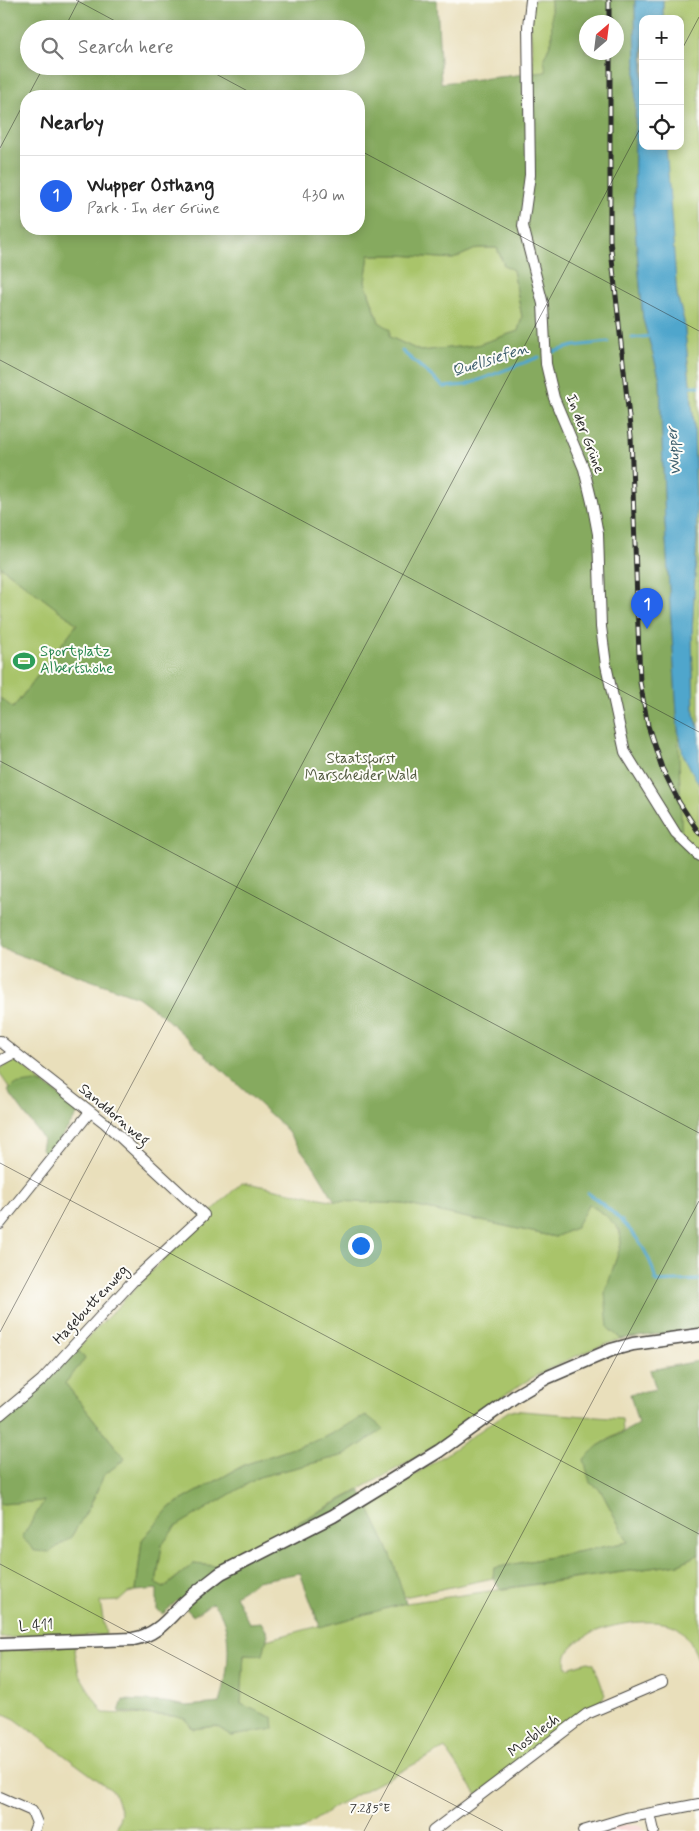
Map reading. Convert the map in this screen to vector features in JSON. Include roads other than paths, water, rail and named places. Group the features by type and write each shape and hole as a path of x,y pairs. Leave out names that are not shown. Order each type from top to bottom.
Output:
{"main road":[{"name":"L 411","path":"0,1644 140,1638 160,1628 183,1604 221,1574 333,1516 439,1451 546,1378 611,1350 633,1344 699,1335"}],"street":[{"name":"In der Grüne","path":"531,0 528,26 530,175 523,226 543,304 546,364 554,398 584,469 592,502 598,534 601,627 605,656 625,752 676,834 699,856"},
{"name":"Sanddornweg","path":"0,1041 90,1112 204,1216"},
{"path":"0,1061 15,1053"},
{"path":"0,1224 90,1112"},
{"name":"Hagebuttenweg","path":"0,1415 42,1380 133,1281 204,1216"},
{"name":"Mosblech","path":"433,1831 587,1714 662,1682"},
{"path":"0,1797 32,1810 37,1823 34,1831"},
{"path":"583,1831 608,1822 699,1804"},
{"path":"650,1814 654,1831"}],"water":[{"name":"Wupper","path":"635,0 663,0 663,15 639,15 639,150 666,150 677,295 684,321 694,425 697,538 692,634 694,714 699,728 699,785 683,754 678,729 665,524 660,379 643,319 634,215"}],"waterway":[{"name":"Quellsiefen","path":"632,338 651,336"},
{"name":"Quellsiefen","path":"553,352 574,346 608,342"},
{"name":"Quellsiefen","path":"402,351 444,387 466,385 539,357"},
{"path":"685,386 699,386"},
{"path":"588,1193 622,1221 640,1243 647,1255 656,1282 699,1280"}],"railway":[{"path":"609,0 609,15"},
{"path":"610,60 610,240 631,436 640,682 648,726 662,768 679,802 699,833"}],"place":[{"name":"Wupper Osthang","path":"647,629"},
{"name":"Sportplatz Albertshöhe","path":"24,661"}],"park label":[{"name":"Staatsforst Marscheider Wald","path":"361,768"}]}
